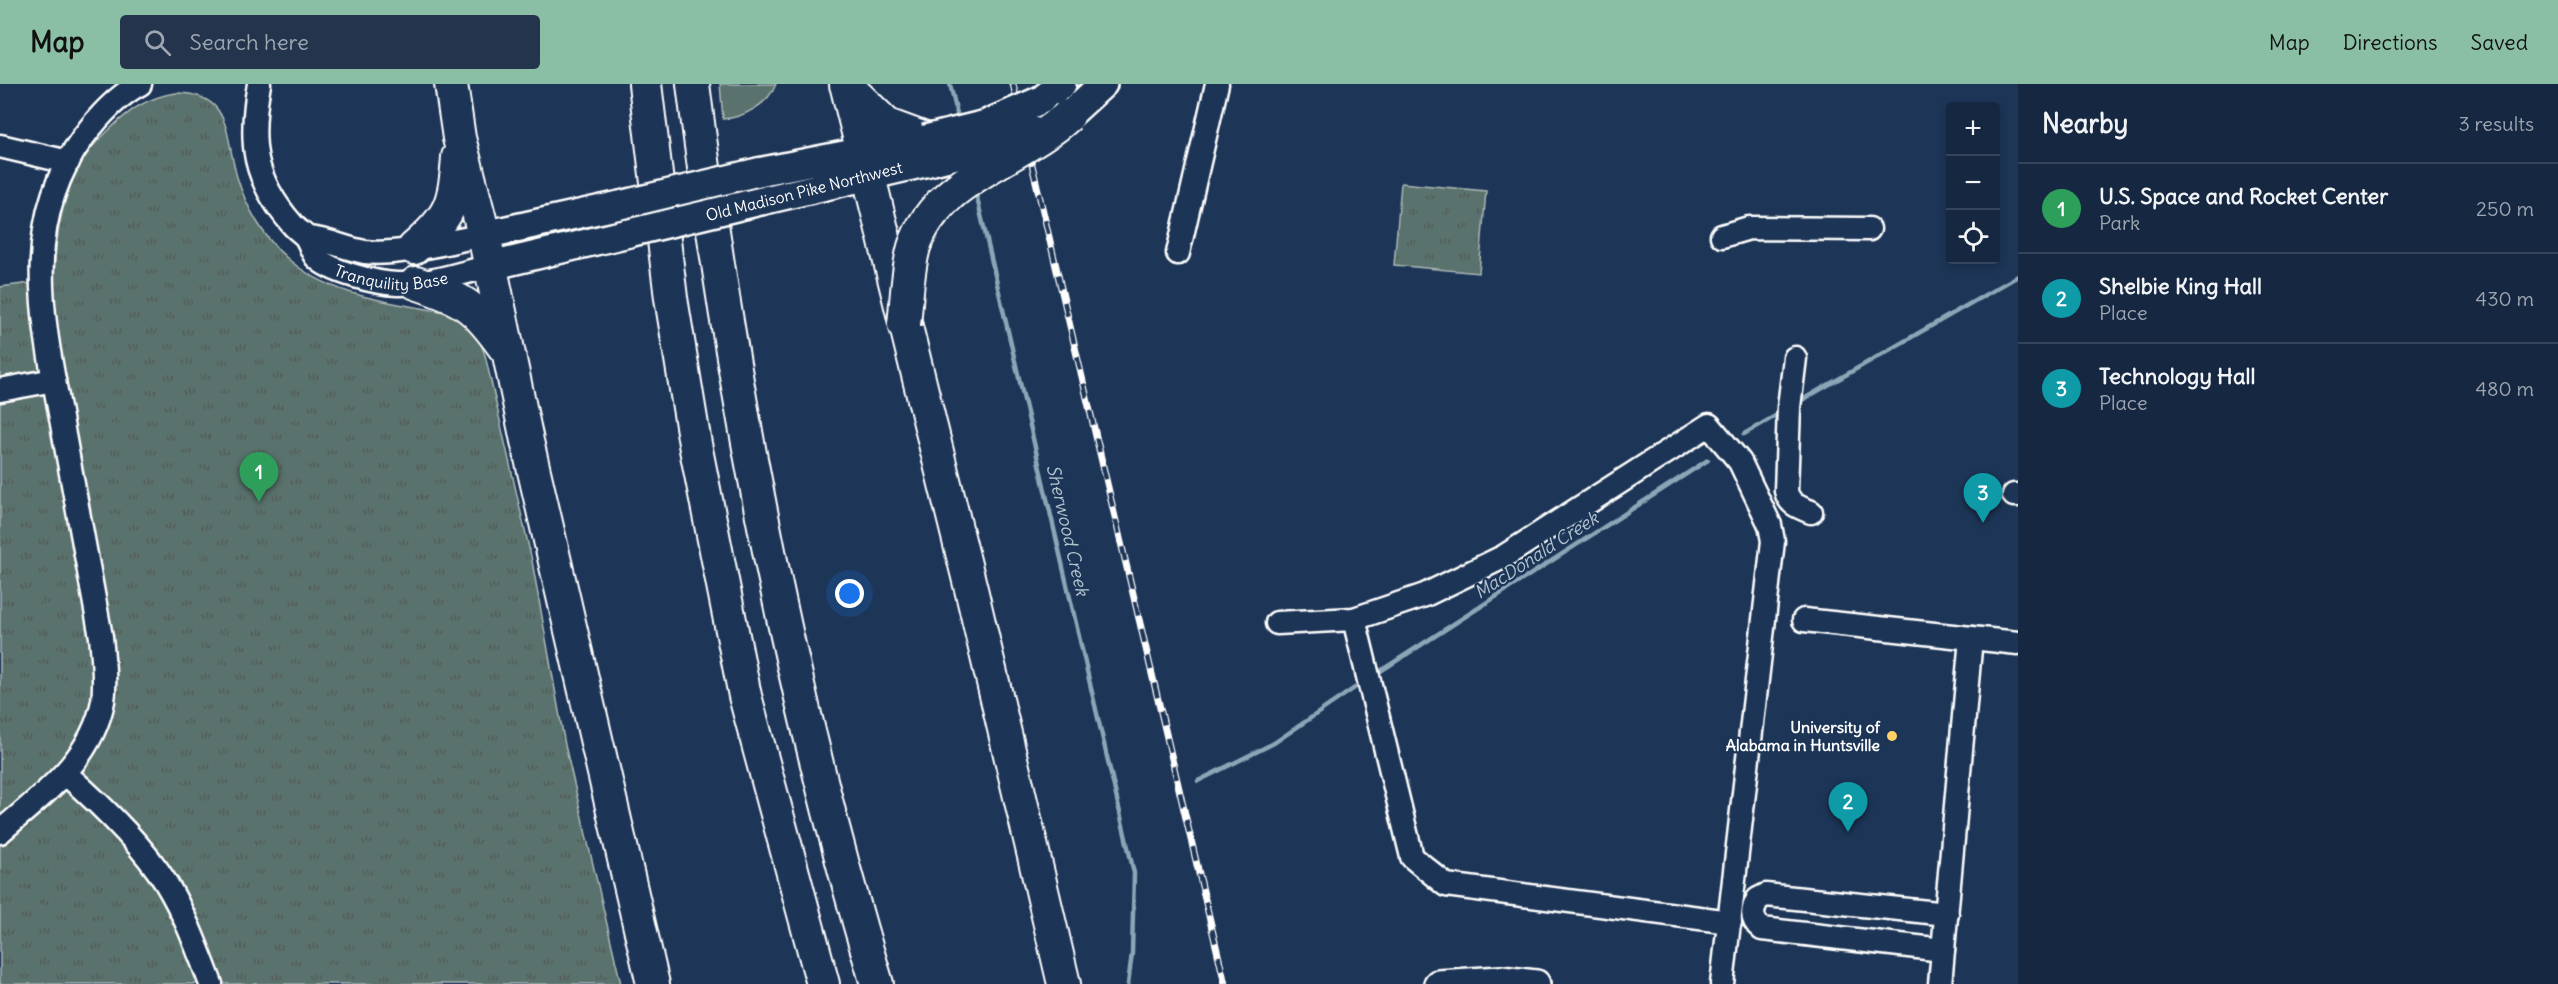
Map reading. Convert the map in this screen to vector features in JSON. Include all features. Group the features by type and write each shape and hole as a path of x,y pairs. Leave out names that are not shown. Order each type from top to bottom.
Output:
{"highway":[{"path":"451,84 459,138 484,235 527,441 649,976"},
{"path":"645,84 671,298 695,444 746,696 822,984"},
{"path":"693,84 734,363 771,560 813,751 877,984"},
{"path":"846,84 887,126 929,150"},
{"path":"846,84 975,603 1064,984"},
{"path":"904,324 910,262 921,230 930,215 953,192 1049,133 1051,114"},
{"path":"414,248 444,218 451,206 456,184 459,138"},
{"path":"416,283 454,296 471,306 486,321 510,355"},
{"path":"1055,944 1085,984"}],"main road":[{"name":"Old Madison Pike Northwest","path":"1051,114 1062,84"},
{"name":"Old Madison Pike Northwest","path":"484,235 758,172 864,163 929,150 986,124 1051,114 1103,84"},
{"name":"Old Madison Pike Northwest","path":"491,266 761,201 864,163"},
{"path":"1438,984 1501,980 1536,984"}],"street":[{"path":"0,832 66,774 96,726 103,700 101,637 44,324 40,257 51,196 74,150 97,119 128,91 140,84"},
{"name":"Tranquility Base","path":"259,84 253,134 259,169 279,206 293,225 307,238 316,257 339,271 366,280 395,284 416,283 491,266"},
{"path":"1178,253 1217,84"},
{"path":"0,146 68,162"},
{"path":"1722,236 1749,228 1869,229"},
{"name":"Tranquility Base","path":"307,238 323,238 365,252 385,253 484,235"},
{"path":"1795,358 1789,407 1786,491 1787,498 1795,506 1811,512"},
{"path":"0,390 54,380"},
{"path":"1277,623 1354,620 1425,595 1503,558 1709,425 1740,462 1770,525 1773,541 1722,984"},
{"path":"1354,620 1412,857 1446,885 1730,922"},
{"path":"1804,620 2018,643"},
{"path":"1940,984 1971,638"},
{"path":"66,774 139,849 165,881 183,915 211,984"},
{"path":"1943,950 1762,929 1755,922 1753,914 1758,899 1766,895 1947,914"}],"green space":[{"path":"720,84 776,84 768,98 754,109 739,116 723,119"},
{"path":"176,93 194,95 208,100 217,109 227,133 245,200 263,231 287,258 304,271 342,290 382,301 445,312 457,318 477,334 485,355 532,561 565,745 621,984 0,984 0,287 54,280 58,230 66,198 78,168 87,153 116,123 132,111 148,101"},
{"path":"1401,183 1486,191 1479,273 1394,265"}],"waterway":[{"name":"Sherwood Creek","path":"950,84 959,122"},
{"name":"Sherwood Creek","path":"975,189 1134,873 1132,953 1128,984"},
{"name":"MacDonald Creek","path":"1802,400 2018,276"},
{"path":"1744,434 1777,415"},
{"name":"MacDonald Creek","path":"1379,672 1708,460"},
{"name":"MacDonald Creek","path":"1198,781 1274,743 1356,687"}],"railway":[{"path":"1013,84 1225,984"}],"place":[{"name":"U.S. Space and Rocket Center","path":"259,502"},
{"name":"Technology Hall","path":"1983,523"},
{"name":"University of Alabama in Huntsville","path":"1892,736"},
{"name":"Shelbie King Hall","path":"1848,832"}]}
